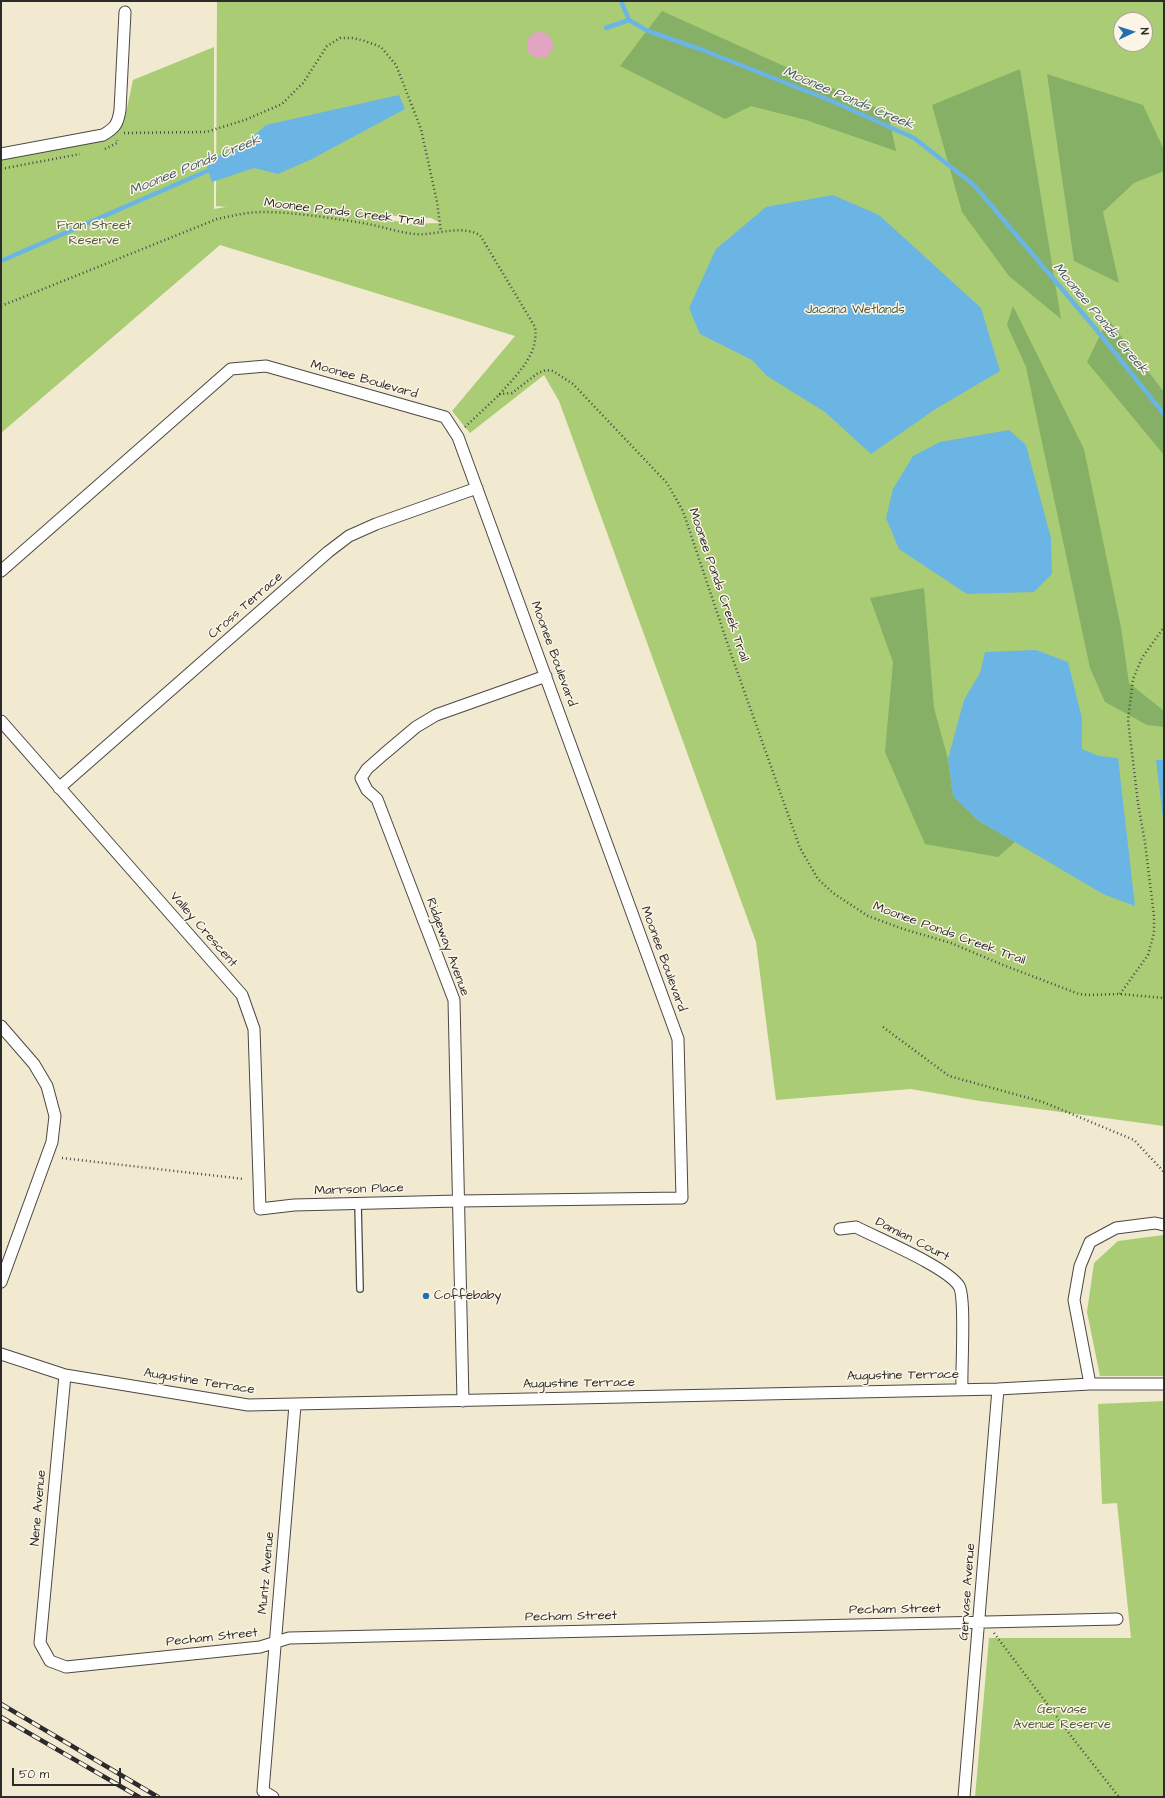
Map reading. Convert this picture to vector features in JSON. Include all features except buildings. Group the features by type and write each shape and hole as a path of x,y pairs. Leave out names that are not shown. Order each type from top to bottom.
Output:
{"street":[{"path":"1,154 102,135 113,129 118,123 120,110 125,12"},
{"name":"Moonee Boulevard","path":"1,571 231,369 266,366 445,417 458,437 678,1039 682,1198 458,1201"},
{"name":"Cross Terrace","path":"59,788 348,536 376,524 477,488"},
{"name":"Ridgeway Avenue","path":"463,1401 454,1000 377,800 367,790 361,778 384,754 416,727 436,715 546,676"},
{"name":"Valley Crescent","path":"1,721 242,995 254,1029 260,1209"},
{"path":"1,1026 34,1064 47,1086 55,1116 52,1142 1,1282"},
{"name":"Marrson Place","path":"260,1209 273,1206 458,1201"},
{"path":"1090,1384 1074,1300 1080,1266 1090,1242 1116,1228 1155,1223 1164,1225"},
{"name":"Damian Court","path":"840,1229 856,1227 944,1271 960,1286 962,1309 962,1389"},
{"name":"Augustine Terrace","path":"1,1354 65,1375 248,1406 998,1389 1090,1384 1164,1384"},
{"name":"Nene Avenue","path":"40,1643 65,1375"},
{"name":"Gervase Avenue","path":"964,1797 980,1622 998,1389"},
{"name":"Muntz Avenue","path":"273,1797 263,1791 295,1405"},
{"name":"Pecham Street","path":"40,1643 50,1661 66,1667 260,1647 289,1638 1117,1619"}],"lane":[{"path":"358,1204 360,1289"}],"path":[{"path":"113,129 118,134 206,132 245,120 282,104 303,83 327,46 340,38 353,38 365,41 381,47 396,65 402,79 421,129 437,202 441,232"},
{"name":"Moonee Ponds Creek Trail","path":"1,306 211,222 243,214 262,212 322,218 362,223 412,234 470,230 480,235 535,326 536,337 530,358 500,394"},
{"name":"Moonee Ponds Creek Trail","path":"500,394 512,393 538,373 546,370 561,376 573,384 596,407 667,483 683,511 731,654 800,848 818,879 853,907 874,918 903,929 950,943 1079,994 1120,994 1164,998"},
{"path":"469,422 500,394"},
{"path":"1120,994 1148,955 1154,933 1154,916 1147,857 1138,803 1128,720 1133,679 1142,658 1164,626"},
{"path":"883,1027 949,1076 1043,1102 1134,1140 1164,1172"},
{"path":"62,1158 244,1179"},
{"path":"993,1633 1119,1797"}],"green space":[{"name":"Jacana Wetlands","path":"217,1 1164,1 1164,1126 980,1101 911,1089 776,1100 756,942 559,401 544,375 470,433 452,411 515,336 220,245 1,433 1,157 111,138 124,122 133,80 214,47 214,209 226,207 216,206","holes":["365,214 431,218 440,223 409,224"]},
{"path":"662,11 888,113 896,151 806,120 751,106 725,119 620,66"},
{"path":"1020,69 1061,319 1009,276 962,212 932,105"},
{"path":"1047,74 1143,105 1164,150 1164,171 1134,183 1103,212 1119,283 1074,261"},
{"path":"1013,306 1084,449 1121,628 1129,683 1164,711 1164,727 1147,725 1105,702 1090,668 1026,367 1007,325"},
{"path":"1108,319 1164,392 1164,455 1087,362"},
{"path":"924,588 934,708 948,759 953,796 979,821 1015,842 998,857 925,844 885,752 893,662 870,598"},
{"path":"1164,1235 1164,1376 1100,1376 1087,1312 1094,1263 1118,1241"},
{"name":"Gervase Avenue Reserve","path":"1164,1401 1164,1797 975,1797 989,1638 1131,1638 1117,1503 1102,1504 1098,1404"}],"water":[{"path":"399,95 405,109 312,159 278,174 254,168 212,182 205,161 243,146 266,125"},
{"path":"833,195 879,215 981,308 1000,371 934,410 871,454 825,412 767,376 752,360 700,334 689,308 716,249 766,207"},
{"path":"1009,430 1026,445 1051,538 1052,574 1034,592 967,594 899,549 886,518 893,489 913,456 940,442"},
{"path":"1036,650 1068,662 1082,718 1082,749 1099,756 1118,758 1135,906 1103,894 979,821 953,796 948,759 964,700 980,673 985,652"},
{"path":"1156,760 1164,760 1164,826"}],"waterway":[{"path":"621,1 629,20"},
{"name":"Moonee Ponds Creek","path":"606,28 629,20 648,31 700,49 834,102 914,138 974,185 1095,328 1164,414"},
{"name":"Moonee Ponds Creek","path":"1,261 214,168"}],"railway":[{"path":"1,1704 158,1797"},
{"path":"1,1717 139,1797"}],"place":[{"name":"Coffebaby","path":"426,1296"}],"park label":[{"name":"Fran Street Reserve","path":"94,234"}]}
